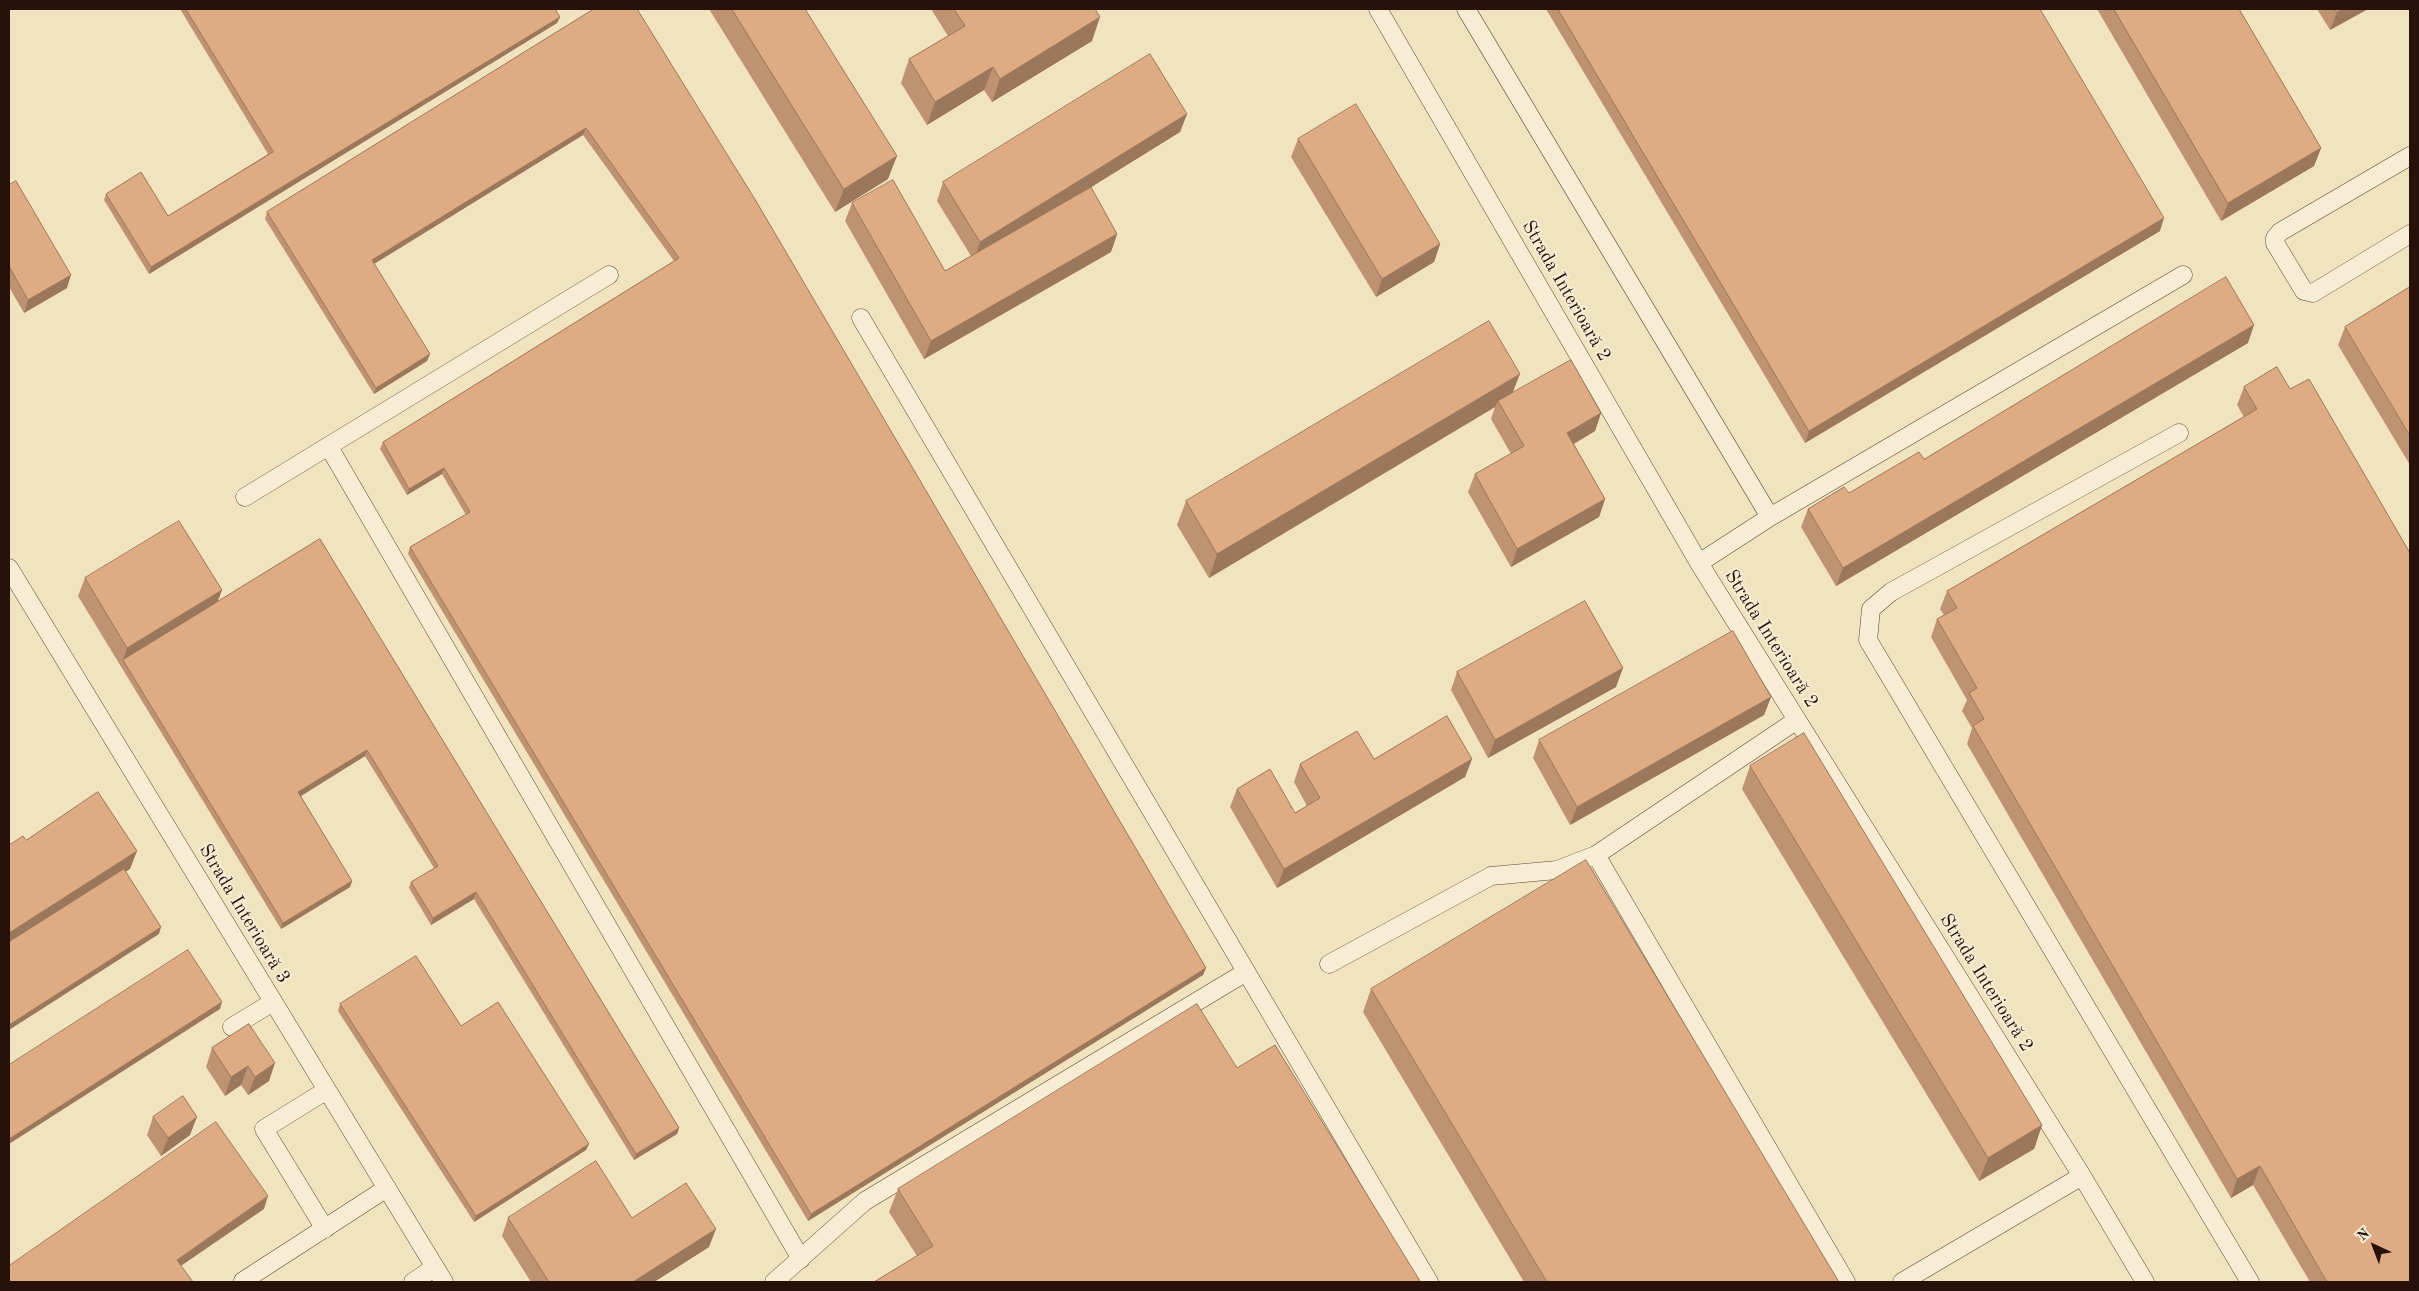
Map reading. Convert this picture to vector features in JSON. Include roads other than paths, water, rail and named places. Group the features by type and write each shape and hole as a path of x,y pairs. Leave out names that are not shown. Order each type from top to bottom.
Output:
{"lane":[{"name":"Strada Interioară 2","path":"1378,9 1699,563 2082,1176 2145,1282"},
{"path":"1466,9 1770,518"},
{"path":"2410,156 2280,232 2275,243 2304,291 2313,293 2410,234"},
{"path":"245,497 609,275"},
{"path":"1699,563 1770,518 2183,275"},
{"path":"861,318 1429,1282"},
{"path":"2179,433 1891,592 1872,608 1868,640 2250,1282"},
{"path":"329,446 801,1259"},
{"name":"Strada Interioară 3","path":"9,568 444,1282"},
{"path":"1330,964 1491,876 1557,870 1596,855 1797,720"},
{"path":"1596,855 1846,1282"},
{"path":"774,1282 865,1201 1246,972"},
{"path":"232,1027 273,1002"},
{"path":"325,1229 264,1129 327,1090"},
{"path":"1902,1282 2082,1176"},
{"path":"243,1281 387,1188"},
{"path":"413,1282 435,1267"}]}
